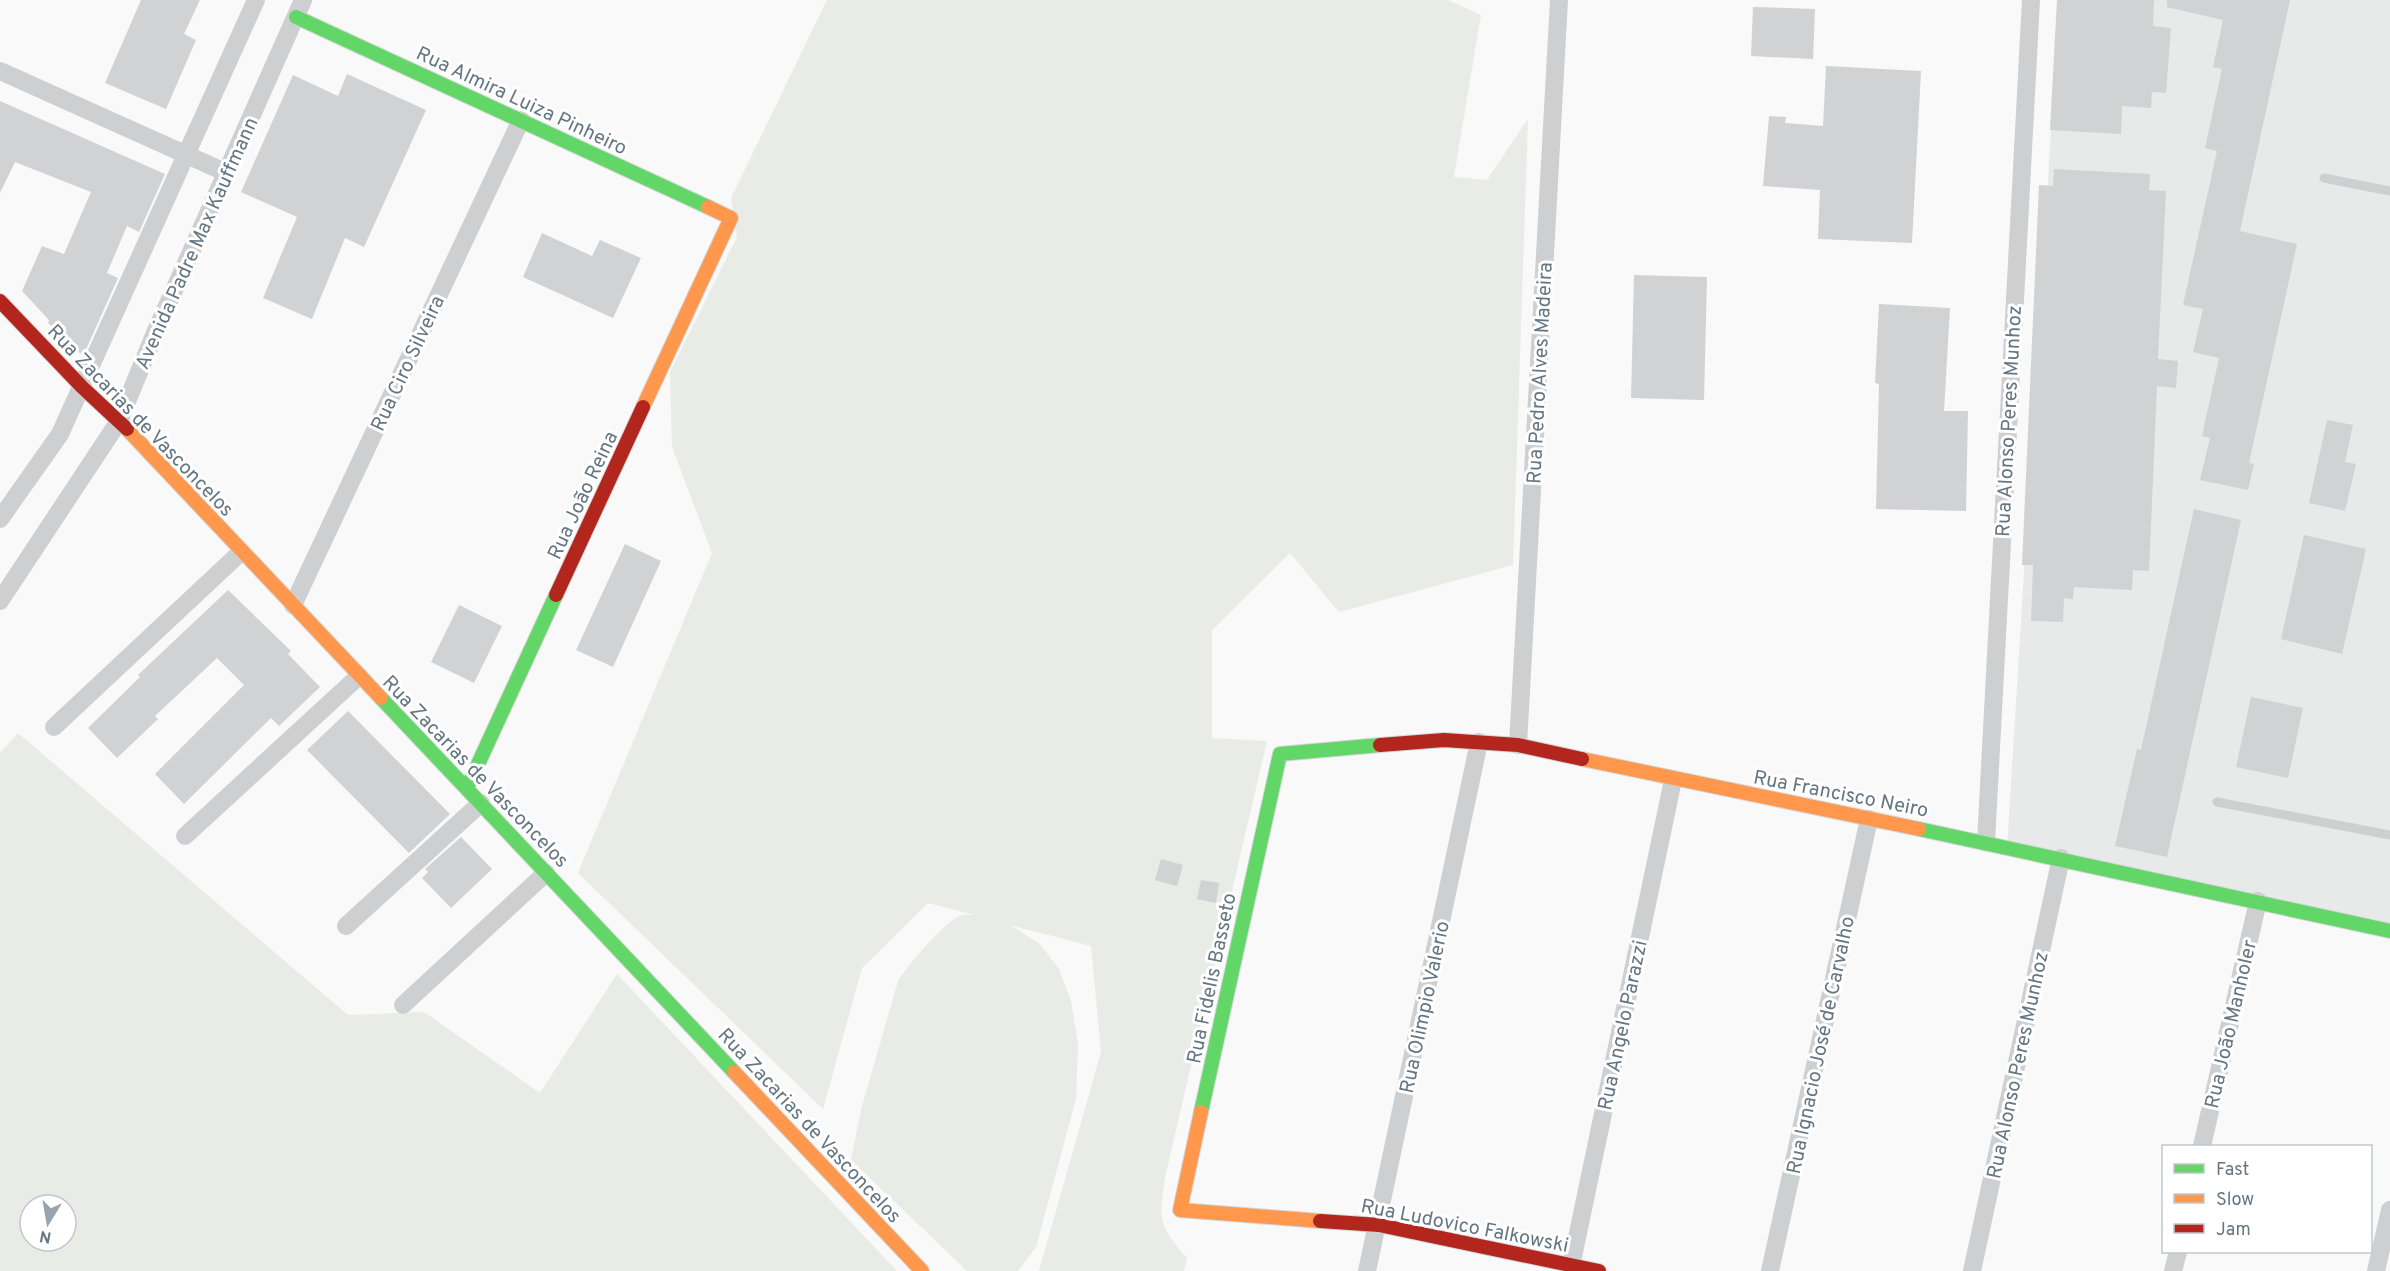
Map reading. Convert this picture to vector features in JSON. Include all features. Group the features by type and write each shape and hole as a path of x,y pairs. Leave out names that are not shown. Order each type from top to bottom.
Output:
{"street":[{"path":"0,519 60,434 256,0"},
{"name":"Avenida Padre Max Kauffmann","path":"0,601 119,422 154,333 303,0"},
{"name":"Rua Pedro Alves Madeira","path":"1518,745 1559,0"},
{"name":"Rua Alonso Peres Munhoz","path":"1986,842 2031,0"},
{"name":"Rua Almira Luiza Pinheiro","path":"296,17 732,218"},
{"path":"0,71 227,173"},
{"name":"Rua Ciro Silveira","path":"293,606 521,120"},
{"name":"Rua João Reina","path":"467,788 732,218"},
{"name":"Rua Zacarias de Vasconcelos","path":"0,301 82,387 119,422 481,802 922,1271"},
{"path":"54,728 241,552"},
{"path":"185,836 359,676"},
{"name":"Rua Francisco Neiro","path":"1281,754 1444,740 1518,745 1673,780 1986,842 2258,900 2390,931"},
{"name":"Rua Olimpio Valerio","path":"1367,1271 1379,1225 1479,742"},
{"name":"Rua Fidelis Basseto","path":"1180,1210 1281,754"},
{"name":"Rua Angelo Parazzi","path":"1571,1268 1673,780"},
{"path":"346,926 481,802"},
{"name":"Rua Ignacio José de Carvalho","path":"1770,1271 1869,819"},
{"name":"Rua Alonso Peres Munhoz","path":"1972,1271 2061,858"},
{"path":"403,1005 546,873"},
{"name":"Rua João Manholer","path":"2202,1145 2258,900"},
{"name":"Rua Ludovico Falkowski","path":"1180,1210 1379,1225 1571,1268 1599,1271"},
{"path":"2376,1271 2390,1210"},
{"path":"2173,1271 2178,1253"}],"lane":[{"path":"2324,178 2390,191"},
{"path":"2217,802 2390,835"}],"shaded area":[{"path":"827,0 1448,0 1481,15 1454,177 1487,180 1528,119 1513,565 1339,612 1290,553 1212,630 1212,738 1267,741 1166,1173 1162,1219 1170,1236 1187,1258 1184,1271 1039,1271 1101,1052 1091,946 1010,925 1040,944 1059,969 1071,1001 1078,1044 1076,1099 1036,1247 1018,1271 967,1271 851,1160 861,1110 898,981 917,955 953,920 960,916 974,915 928,903 862,968 823,1109 578,873 712,553 672,447 670,372 737,237 731,198"},
{"path":"2059,0 2390,0 2390,933 2007,849"},
{"path":"18,733 348,1015 424,1012 540,1093 617,974 897,1271 0,1271 0,753"}],"building":[{"path":"141,0 200,0 184,34 196,40 166,109 105,83"},
{"path":"2057,0 2154,0 2153,26 2171,28 2166,93 2152,92 2151,108 2122,106 2121,134 2050,130"},
{"path":"2167,0 2290,0 2240,231 2297,244 2249,463 2254,464 2248,490 2200,480 2210,438 2202,436 2219,358 2193,352 2203,309 2183,305 2217,151 2205,148 2222,69 2213,67 2223,20 2167,7"},
{"path":"1753,7 1815,9 1813,59 1751,56"},
{"path":"1826,66 1921,71 1912,243 1818,239 1820,190 1763,186 1769,116 1786,117 1785,123 1823,126"},
{"path":"347,74 426,110 364,247 345,238 312,319 263,298 297,217 241,192 293,75 338,96"},
{"path":"0,101 165,174 139,232 127,226 107,273 118,278 83,356 48,323 49,320 22,291 42,246 64,254 91,192 15,162 0,193"},
{"path":"2054,169 2150,174 2149,190 2166,191 2158,359 2178,361 2176,388 2157,386 2149,571 2133,570 2132,590 2074,587 2073,599 2064,598 2063,622 2031,621 2033,565 2022,565 2039,185 2053,186"},
{"path":"542,233 592,256 600,240 641,258 613,318 523,277"},
{"path":"1634,275 1707,277 1704,400 1631,398"},
{"path":"1879,304 1950,308 1944,411 1968,411 1966,511 1876,509 1879,384 1875,383"},
{"path":"2327,420 2353,425 2345,462 2356,464 2345,511 2309,503"},
{"path":"2194,509 2241,520 2167,857 2115,846 2137,749 2141,750"},
{"path":"2304,535 2366,549 2342,654 2281,639"},
{"path":"625,544 661,561 613,667 576,650"},
{"path":"228,590 291,651 288,654 320,687 279,726 271,718 184,804 155,774 244,685 217,658 155,716 158,719 117,758 88,728 140,677 138,675"},
{"path":"459,605 502,626 474,683 431,662"},
{"path":"2251,697 2303,708 2288,778 2236,767"},
{"path":"348,711 450,814 409,853 307,750"},
{"path":"461,837 492,869 451,908 422,878 428,872 425,869"},
{"path":"1161,859 1183,865 1177,886 1155,880"},
{"path":"1201,880 1219,883 1216,903 1197,899"}],"traffic: fast":[{"path":"296,17 708,207"},
{"path":"467,788 556,595"},
{"path":"381,698 734,1072"},
{"path":"1201,1112 1280,754 1380,745"},
{"path":"1919,829 2390,931"}],"traffic: slow":[{"path":"643,407 731,218 708,207"},
{"path":"127,429 381,698"},
{"path":"1582,759 1919,829"},
{"path":"734,1072 922,1271"},
{"path":"1201,1112 1180,1210 1320,1221"}],"traffic: jam":[{"path":"0,301 82,387 127,429"},
{"path":"556,595 643,407"},
{"path":"1380,745 1444,740 1518,745 1582,759"},
{"path":"1320,1221 1379,1225 1599,1271"}]}
